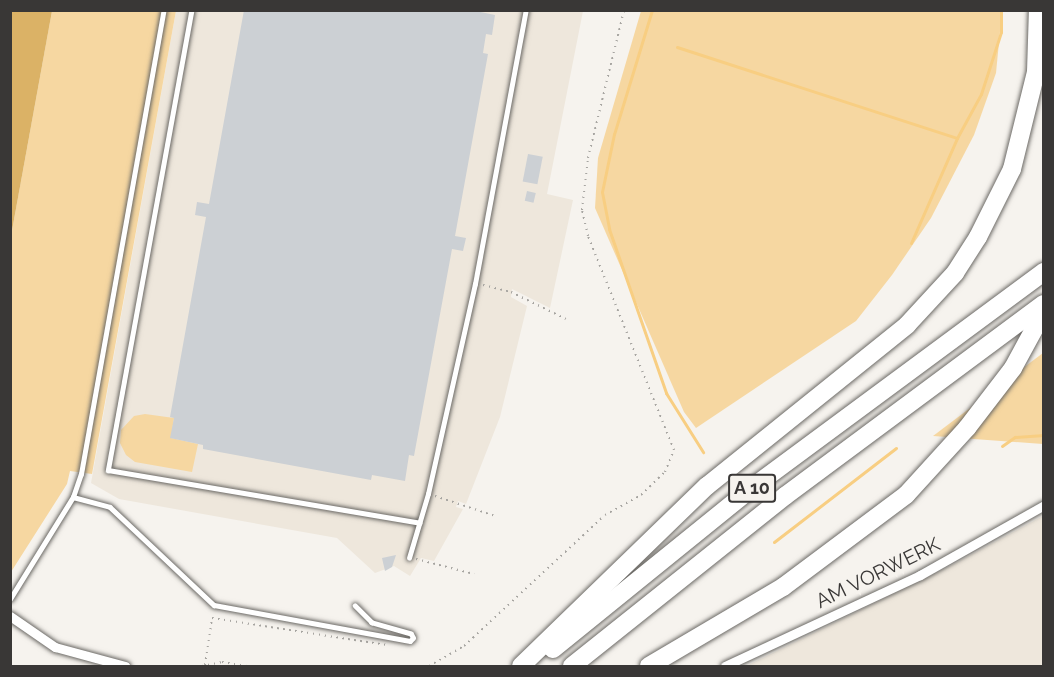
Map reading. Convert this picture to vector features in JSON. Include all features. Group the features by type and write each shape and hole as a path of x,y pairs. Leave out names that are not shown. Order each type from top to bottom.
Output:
{"highway":[{"path":"521,666 707,486 907,326 955,273 978,237 1012,169 1036,72 1038,10"},
{"name":"A 10","path":"532,666 753,487 1044,272"},
{"name":"A 10","path":"572,666 785,496 1044,304"},
{"path":"649,666 783,587 857,534 906,495 988,402 1013,368 1044,311"}],"street":[{"name":"AM VORWERK","path":"725,666 920,575 1044,505"},
{"path":"10,616 55,647 125,666"}],"lane":[{"path":"10,599 73,497 81,474 164,10"},
{"path":"192,10 108,470 420,523"},
{"path":"410,558 428,494 476,284 526,10"},
{"path":"73,497 110,507 120,506"},
{"path":"110,507 214,605 366,631 410,641 411,634 372,623 355,606"}],"path":[{"path":"429,666 464,646 605,515 641,495 665,472 674,450 588,236 582,210 588,158 624,10"},
{"path":"476,284 511,292 566,319"},
{"path":"428,494 495,516"},
{"path":"410,558 474,574"},
{"path":"247,666 222,662 204,666 212,618 370,645 410,645 410,641"}],"shaded area":[{"path":"10,11 52,11 11,236"},
{"path":"52,11 176,11 92,474 70,471 67,484 11,572 11,236"},
{"path":"176,11 583,11 547,194 573,200 550,308 512,289 511,297 527,306 500,417 466,504 458,501 456,507 463,509 434,561 421,558 410,576 394,566 375,573 337,538 119,499 91,483"},
{"path":"641,11 1002,11 996,73 974,135 931,218 892,275 856,321 696,428 684,412 595,208 598,158"},
{"path":"1043,353 1043,444 933,436"},
{"path":"145,414 174,418 171,438 198,444 192,472 135,462 126,455 120,443 121,430 134,416"},
{"path":"1043,516 1043,666 746,666 950,566"}],"building":[{"path":"244,10 471,10 495,15 492,35 486,34 483,53 488,54 455,236 466,238 463,251 452,249 414,456 409,455 405,481 372,475 371,480 203,449 203,445 170,438 174,418 170,417 206,217 195,215 197,202 209,204"},
{"path":"528,154 543,157 537,184 523,181"},
{"path":"527,191 536,193 534,203 525,201"},
{"path":"396,555 392,567 385,571 382,558"}],"waterway":[{"path":"652,10 614,134 602,192 609,229 666,393 703,452"},
{"path":"911,243 957,138 981,94 1001,32 1001,10"},
{"path":"677,47 957,138"},
{"path":"1002,446 1015,437 1044,435"},
{"path":"774,542 896,448"}]}
